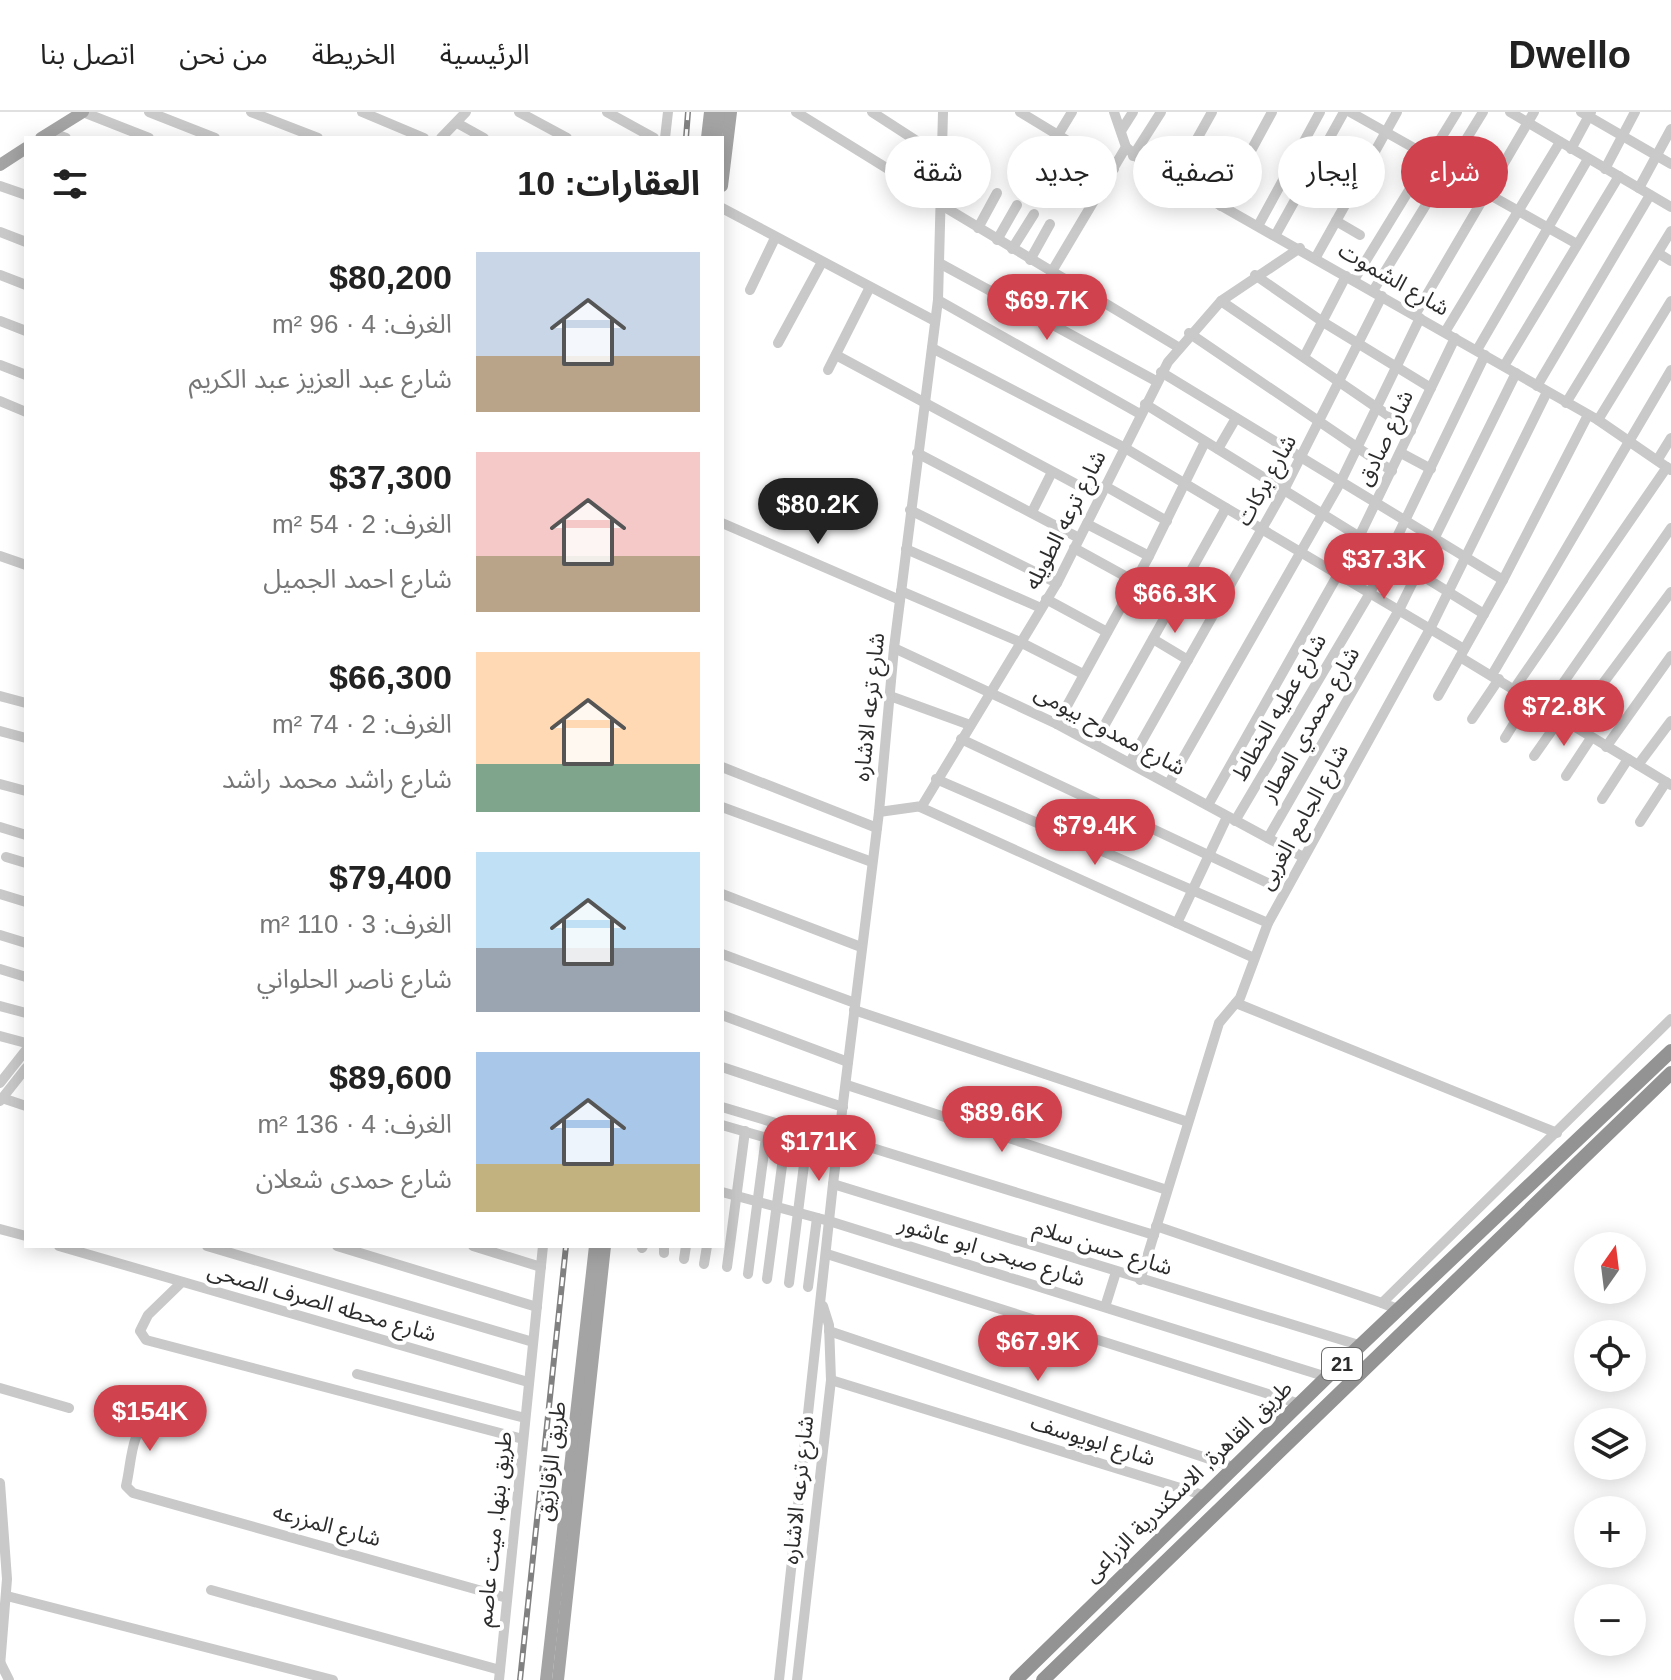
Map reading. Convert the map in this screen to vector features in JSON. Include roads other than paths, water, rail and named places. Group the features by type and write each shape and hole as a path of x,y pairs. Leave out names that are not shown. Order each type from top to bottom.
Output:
{"highway":[{"name":"طريق القاهرة, الاسكندرية الزراعى","path":"1016,1680 1327,1377 1671,1051"},
{"name":"طريق القاهرة, الاسكندرية الزراعى","path":"1043,1680 1669,1079"}],"main road":[{"path":"46,135 83,112"},
{"path":"707,136 710,112"},
{"path":"716,136 720,112"},
{"path":"724,170 731,112"},
{"path":"0,165 24,151"},
{"name":"طريق الزقازيق","path":"558,1680 554,1665 595,1248"},
{"name":"طريق الزقازيق","path":"546,1680 554,1665 605,1248"}],"street":[{"path":"83,112 144,136"},
{"path":"149,112 210,136"},
{"path":"251,112 313,136"},
{"path":"362,112 419,136"},
{"path":"519,112 563,136"},
{"path":"607,112 650,136"},
{"path":"665,136 668,112"},
{"path":"796,112 885,168"},
{"path":"872,112 909,136"},
{"path":"1020,112 1058,135 1072,112"},
{"path":"1114,112 1130,151"},
{"path":"1121,131 1133,112"},
{"path":"1117,166 1161,112"},
{"path":"1199,136 1212,112"},
{"path":"1259,136 1272,112"},
{"path":"1258,226 1320,112"},
{"path":"1275,236 1344,112"},
{"path":"1350,112 1401,141"},
{"path":"1316,257 1397,112"},
{"path":"1443,136 1457,112"},
{"name":"شارع بركات","path":"1130,762 1284,490 1341,383 1378,294 1483,112"},
{"path":"1510,112 1531,117 1560,142 1671,207"},
{"path":"1605,169 1635,112"},
{"name":"شارع ترعه الاشاره","path":"940,113 942,136"},
{"path":"1571,149 1587,113 1671,164"},
{"path":"443,136 461,115 482,136"},
{"path":"1508,156 1531,117"},
{"path":"1639,188 1671,129"},
{"name":"شارع صادق","path":"1208,805 1359,537 1431,388 1450,335 1560,142"},
{"name":"شارع عطيه الخطاط","path":"1177,923 1207,857 1370,593 1431,469 1481,352 1588,159"},
{"path":"1504,366 1619,176"},
{"path":"0,186 24,194"},
{"path":"978,228 997,193"},
{"path":"1537,386 1650,195"},
{"path":"1304,357 1350,278 1401,201"},
{"path":"1508,204 1577,244"},
{"name":"شارع ترعه الاشاره","path":"779,1680 833,1184 879,812 894,648 938,300 943,208"},
{"path":"948,208 1178,347"},
{"path":"997,240 1015,208"},
{"path":"1051,273 1090,208"},
{"name":"شارع الشموت","path":"1225,208 1316,257 1593,417 1666,465"},
{"path":"1169,783 1340,483 1418,317 1478,208"},
{"path":"724,209 935,321"},
{"path":"1012,249 1034,214"},
{"path":"1336,221 1360,235"},
{"path":"1030,260 1050,224"},
{"path":"1566,403 1671,231"},
{"path":"0,232 24,241"},
{"path":"750,290 775,238"},
{"name":"شارع ترعه الطويله","path":"920,807 1057,583 1158,377 1178,347 1221,301 1255,275 1300,248"},
{"path":"1658,253 1671,261"},
{"path":"778,343 822,262"},
{"path":"941,264 1236,418 1503,580"},
{"path":"0,275 24,284"},
{"path":"1255,275 1358,345 1431,388"},
{"path":"828,370 870,287"},
{"path":"938,300 1218,449 1484,614"},
{"path":"1221,301 1376,410 1411,431"},
{"path":"1438,696 1593,417 1671,301"},
{"path":"0,321 24,330"},
{"path":"1189,333 1392,471"},
{"path":"932,348 1125,448 1430,629 1529,699 1670,784 1640,822"},
{"path":"836,355 1052,472 1167,521"},
{"path":"0,365 24,374"},
{"path":"1472,719 1671,370"},
{"name":"شارع محمدي العطار","path":"1268,838 1399,610 1516,373"},
{"name":"شارع الجامع الغربى","path":"1140,1280 1219,1023 1236,1003 1268,923 1430,629 1547,392"},
{"path":"0,401 24,411"},
{"path":"1218,449 1236,418"},
{"path":"1514,689 1666,465 1671,438"},
{"path":"1057,724 1149,556 1205,442"},
{"path":"917,453 1032,512 1134,581"},
{"path":"1401,453 1431,469"},
{"path":"1032,512 1052,472"},
{"path":"1094,744 1226,508"},
{"path":"910,510 1057,583"},
{"path":"724,524 1020,642 1083,674"},
{"path":"1087,524 1149,556"},
{"path":"1545,709 1671,528"},
{"path":"906,549 1107,632"},
{"path":"0,556 24,564"},
{"path":"1572,725 1671,592"},
{"path":"1153,639 1188,660"},
{"name":"شارع ممدوح بيومى","path":"894,648 1057,724 1303,857"},
{"path":"1606,747 1671,656"},
{"path":"0,696 24,702"},
{"path":"890,696 970,725"},
{"path":"1505,738 1529,699"},
{"path":"1534,756 1560,719"},
{"path":"1602,799 1633,762 1669,727"},
{"path":"0,731 24,737"},
{"path":"1566,776 1591,738"},
{"path":"961,739 1285,891"},
{"path":"724,768 877,828"},
{"path":"936,779 1268,923"},
{"path":"0,784 24,790"},
{"path":"879,812 920,807 1252,957"},
{"path":"724,808 872,862"},
{"path":"0,827 24,834"},
{"path":"6,857 24,862"},
{"path":"0,894 24,901"},
{"path":"724,895 861,947"},
{"path":"0,935 24,942"},
{"path":"724,955 855,1006 1188,1122"},
{"path":"0,969 24,976"},
{"path":"1236,1003 1557,1133"},
{"path":"0,1006 24,1012"},
{"path":"724,1016 848,1062"},
{"path":"1382,1303 1671,1019"},
{"path":"0,1036 24,1042"},
{"path":"2,1077 24,1052"},
{"path":"724,1068 843,1107"},
{"path":"24,1070 1,1099 24,1105"},
{"path":"847,1085 1167,1190"},
{"path":"724,1108 1155,1230 1400,1310"},
{"path":"724,1128 745,1131 836,1158"},
{"path":"727,1267 745,1131"},
{"path":"748,1274 766,1137"},
{"path":"767,1279 785,1143"},
{"path":"789,1283 806,1149"},
{"name":"شارع حسن سلام","path":"833,1184 1362,1346"},
{"name":"شارع صبحى ابو عاشور","path":"724,1192 829,1221 1327,1377"},
{"path":"808,1287 817,1218"},
{"path":"0,1229 24,1235"},
{"name":"شارع محطه الصرف الصحى","path":"66,1248 528,1382"},
{"path":"214,1248 533,1342"},
{"path":"344,1248 537,1307"},
{"path":"479,1248 541,1267"},
{"name":"طريق بنها, ميت عاصم","path":"499,1675 543,1248"},
{"path":"684,1259 686,1248"},
{"path":"704,1264 707,1248"},
{"path":"827,1254 1300,1404"},
{"path":"1105,1307 1116,1272"},
{"path":"182,1282 144,1320 140,1331 146,1340 523,1439"},
{"name":"شارع ترعه الاشاره","path":"797,1680 831,1380 829,1331 822,1304"},
{"path":"829,1331 1236,1468"},
{"path":"357,1374 525,1418"},
{"name":"شارع ابويوسف","path":"831,1380 1206,1496"},
{"path":"0,1388 69,1408"},
{"name":"شارع المزرعه","path":"152,1416 142,1423 135,1438 126,1486 136,1494 507,1598"},
{"path":"0,1483 7,1596 0,1664 9,1680"},
{"path":"211,1590 499,1675"},
{"path":"7,1596 333,1680"}],"railway":[{"path":"686,136 688,112"},
{"path":"520,1680 566,1248"}]}
